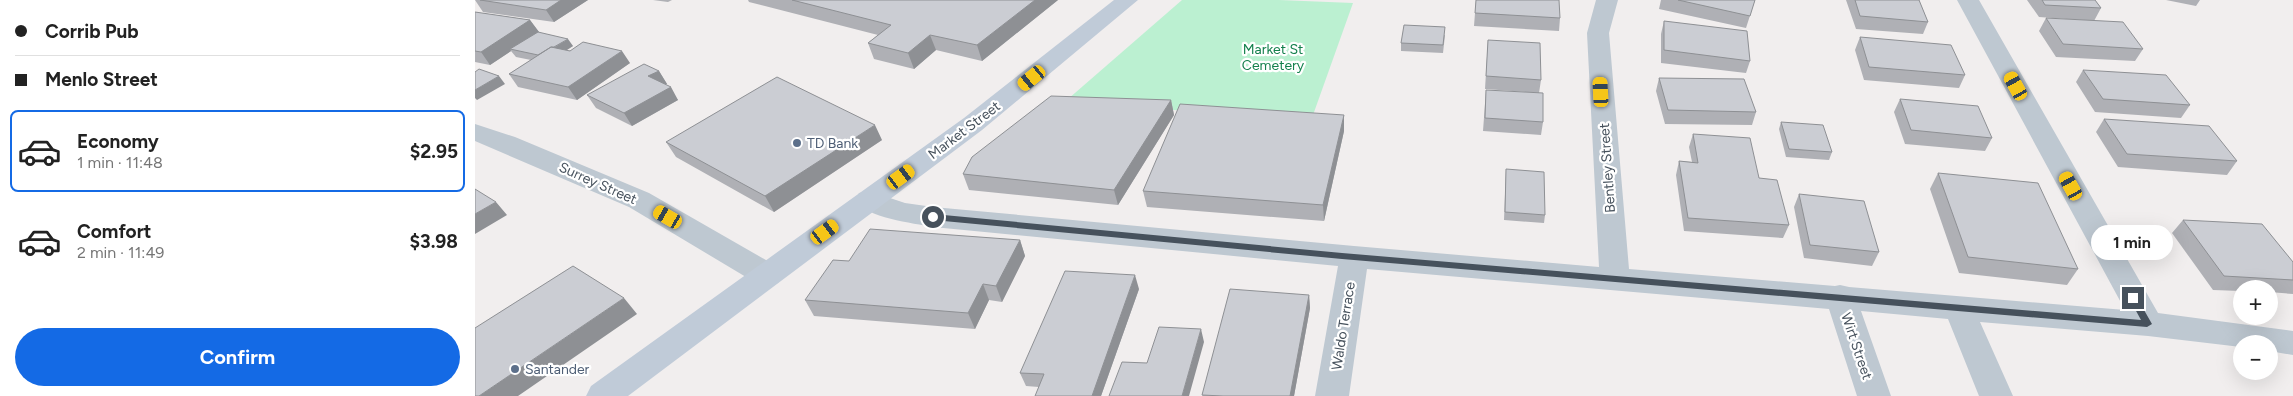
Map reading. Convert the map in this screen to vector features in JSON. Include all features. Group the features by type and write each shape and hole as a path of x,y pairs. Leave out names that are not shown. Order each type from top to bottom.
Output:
{"main road":[{"name":"Market Street","path":"603,396 1009,97 1127,0"}],"street":[{"name":"Bentley Street","path":"1607,0 1598,33 1615,278"},
{"path":"1968,0 2147,324"},
{"name":"Surrey Street","path":"475,132 506,143 639,200 767,276"},
{"path":"869,200 901,212 933,217 1353,257 1840,296 2147,324 2293,343"},
{"name":"Waldo Terrace","path":"1332,396 1353,257"},
{"name":"Wirt Street","path":"1840,296 1874,396"},
{"path":"1959,308 1996,396"}],"green space":[{"name":"Market St Cemetery","path":"1182,0 1279,0 1353,3 1313,115 1060,106"}],"building":[{"path":"480,0 561,0 546,10"},
{"path":"792,0 1035,0 977,45 930,35 908,53 868,43 891,25"},
{"path":"1476,0 1559,0 1560,18 1475,13"},
{"path":"1678,0 1755,0 1750,16"},
{"path":"1855,0 1919,0 1928,22 1860,16"},
{"path":"2042,0 2095,0 2101,8 2045,5"},
{"path":"475,12 530,20 481,52 475,51"},
{"path":"2046,18 2123,22 2143,49 2063,44"},
{"path":"1664,21 1747,31 1750,61 1664,50"},
{"path":"1404,25 1445,27 1443,45 1401,43"},
{"path":"538,32 568,39 538,55 510,49"},
{"path":"1860,37 1951,45 1965,75 1869,67"},
{"path":"1488,40 1540,43 1541,80 1486,76"},
{"path":"583,42 622,51 568,87 509,74 551,47 570,51"},
{"path":"644,64 659,71 648,76 671,87 624,113 587,95"},
{"path":"479,69 499,76 475,90 475,72"},
{"path":"2083,70 2166,75 2190,105 2103,99"},
{"path":"777,77 875,125 765,196 666,142"},
{"path":"1659,78 1744,79 1756,112 1668,110"},
{"path":"1486,90 1543,93 1543,122 1485,118"},
{"path":"1051,96 1171,100 1114,190 963,174 972,157"},
{"path":"1900,99 1978,106 1992,138 1911,130"},
{"path":"1180,104 1344,115 1323,205 1143,191"},
{"path":"2104,119 2209,126 2237,161 2127,154"},
{"path":"1781,122 1823,125 1832,152 1789,149"},
{"path":"1693,134 1750,138 1759,178 1777,180 1789,225 1688,218 1679,161 1698,163"},
{"path":"1506,169 1544,172 1545,215 1505,212"},
{"path":"1938,173 2038,183 2078,269 1968,257"},
{"path":"475,189 496,202 475,214"},
{"path":"1799,194 1864,201 1879,252 1810,245"},
{"path":"2183,220 2262,224 2293,262 2293,280 2224,276"},
{"path":"870,229 1020,240 996,286 983,284 968,313 805,300 833,260 849,261"},
{"path":"573,266 624,298 479,396 475,396 475,328"},
{"path":"1065,271 1135,275 1092,396 1035,396 1044,374 1020,373"},
{"path":"1230,289 1309,295 1290,396 1202,395"},
{"path":"1159,327 1201,329 1182,396 1109,396 1122,362 1147,363"}],"place":[{"name":"TD Bank","path":"797,143"},
{"name":"Santander","path":"515,369"}],"route":[{"path":"933,217 1342,256 1822,295 2147,324 2133,298"}]}
